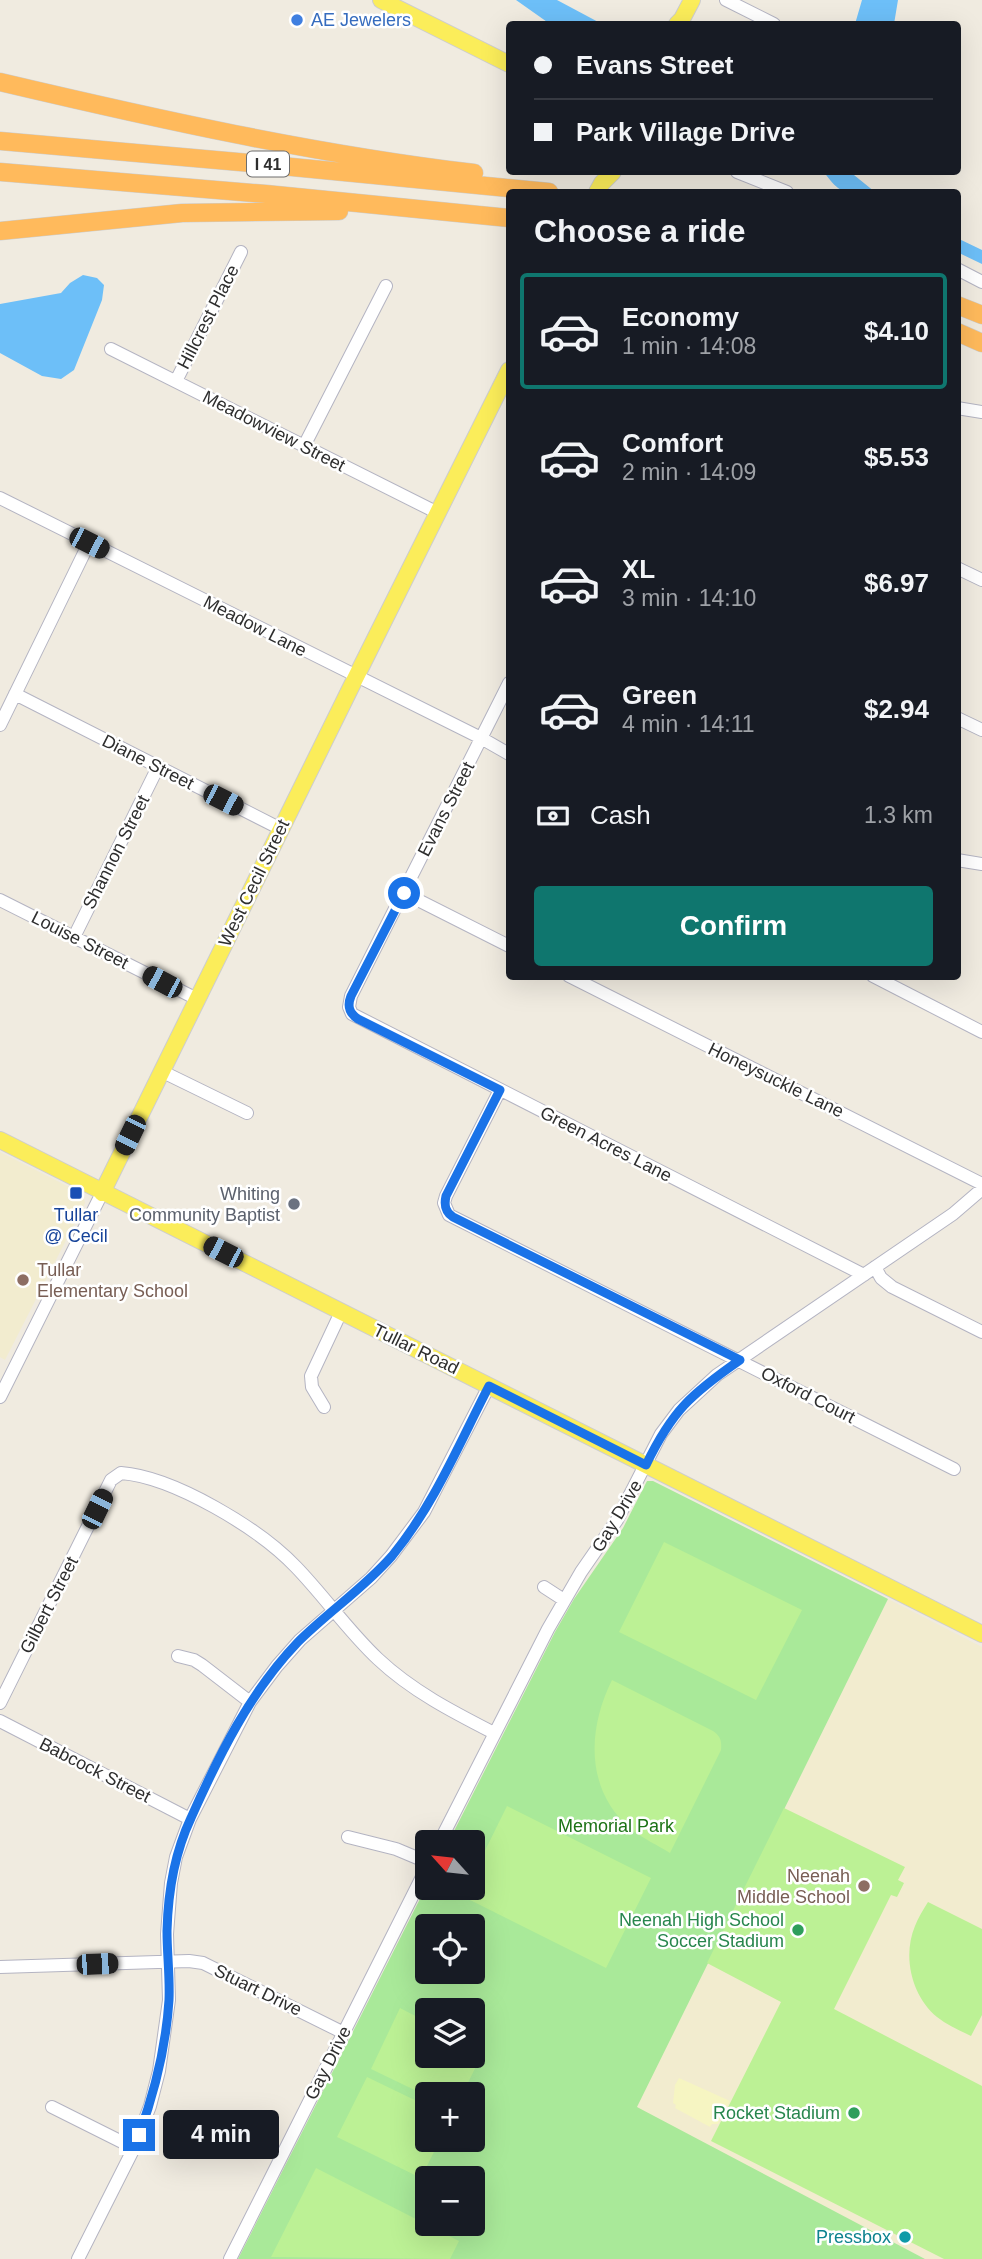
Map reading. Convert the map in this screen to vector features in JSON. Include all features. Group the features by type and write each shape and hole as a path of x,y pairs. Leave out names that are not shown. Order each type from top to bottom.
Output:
{"highway":[{"path":"0,82 127,112 326,153 514,177 537,189"},
{"name":"I 41","path":"0,141 513,189"},
{"name":"I 41","path":"0,172 506,218"},
{"path":"0,231 204,212 318,211 400,216 415,208"},
{"path":"961,307 982,315"},
{"path":"961,334 982,343"}],"main road":[{"path":"381,0 506,62"},
{"path":"681,21 692,0"},
{"name":"West Cecil Street","path":"102,1193 506,376"},
{"name":"Tullar Road","path":"0,1140 982,1633"}],"street":[{"path":"726,0 768,21"},
{"path":"744,175 780,189"},
{"name":"Hillcrest Place","path":"176,381 241,253"},
{"path":"961,272 982,282"},
{"path":"304,446 386,286"},
{"name":"Meadowview Street","path":"111,349 438,513"},
{"path":"961,409 982,412"},
{"name":"Meadow Lane","path":"0,498 506,752"},
{"path":"0,724 89,543"},
{"path":"961,570 982,580"},
{"name":"Evans Street","path":"350,1010 351,996 506,689"},
{"name":"Diane Street","path":"15,694 281,829"},
{"path":"961,720 982,730"},
{"name":"Shannon Street","path":"74,937 158,767"},
{"path":"961,861 982,864"},
{"path":"404,893 506,944"},
{"name":"Louise Street","path":"0,900 197,999"},
{"name":"Honeysuckle Lane","path":"577,980 982,1184"},
{"path":"881,980 982,1032"},
{"name":"Green Acres Lane","path":"350,1010 358,1019 869,1271 892,1287 982,1332"},
{"path":"161,1071 247,1113"},
{"name":"Oxford Court","path":"500,1090 446,1196 444,1203 447,1212 954,1469"},
{"name":"Gay Drive","path":"446,1830 564,1600 611,1531 661,1434 679,1410 703,1387 740,1360 953,1214 982,1189"},
{"name":"West Cecil Street","path":"0,1397 102,1193"},
{"path":"324,1408 312,1387 312,1376 341,1312"},
{"path":"78,2259 134,2148 150,2106 159,2071 168,2011 167,1934 171,1883 176,1857 190,1818 250,1702 276,1666 300,1640 378,1571 416,1523 434,1495 489,1386"},
{"name":"Gilbert Street","path":"0,1703 111,1480 121,1473 184,1492 238,1522 270,1544 295,1566 334,1610"},
{"path":"544,1587 564,1600"},
{"path":"334,1610 377,1658 403,1680 429,1698 494,1733"},
{"path":"178,1656 202,1665 250,1702"},
{"name":"Babcock Street","path":"0,1721 190,1818"},
{"path":"348,1837 396,1849 415,1859"},
{"name":"Gay Drive","path":"230,2259 415,1889"},
{"name":"Stuart Drive","path":"0,1966 189,1961 217,1969 344,2033"},
{"path":"52,2107 134,2148"}],"shaded area":[{"name":"Tullar Elementary School","path":"0,1152 77,1191 85,1203 5,1360 0,1357"},
{"name":"Neenah Middle School","path":"888,1599 982,1647 982,2259 925,2259 636,2108"}],"green space":[{"name":"Memorial Park","path":"647,1481 653,1481 888,1599 637,2107 925,2259 238,2259 419,1900 485,1900 485,1830 455,1830 574,1599 623,1528"},
{"path":"664,1542 802,1610 756,1700 619,1632"},
{"path":"612,1680 713,1731 720,1739 721,1750 670,1853 632,1830 617,1814 598,1779 595,1739 598,1719"},
{"path":"507,1806 651,1878 606,1968 470,1900 485,1900 485,1851"},
{"name":"Rocket Stadium","path":"784,1808 905,1867 898,1880 904,1883 897,1897 891,1895 834,2009 982,2086 982,2259 944,2259 711,2141 781,2002 707,1963"},
{"path":"928,1902 982,1929 982,2015 971,2036 937,2017 928,2008 912,1975 909,1950 911,1938"},
{"path":"400,2008 415,2016 415,2068 475,2068 468,2082 415,2082 415,2090 371,2069"},
{"path":"367,2077 415,2100 415,2152 434,2152 427,2166 415,2166 415,2175 337,2137"},
{"path":"316,2168 415,2219 415,2236 449,2236 459,2241 450,2259 271,2257"}],"sand":[{"path":"679,2078 730,2101 718,2124 712,2124 710,2127 675,2108 675,2085"}],"water":[{"path":"516,0 557,0 596,21 546,21"},
{"path":"862,0 898,0 894,21 856,21"},
{"path":"826,175 854,175 871,189 839,189"},
{"path":"961,240 982,250 982,264 961,254"},
{"path":"83,275 97,278 104,285 102,300 74,370 61,379 42,376 0,353 0,304 61,293"}],"place":[{"name":"AE Jewelers","path":"297,20"},
{"name":"Tullar @ Cecil","path":"76,1193"},
{"name":"Whiting Community Baptist","path":"294,1204"},
{"name":"Tullar Elementary School","path":"23,1280"},
{"name":"Neenah Middle School","path":"864,1886"},
{"name":"Neenah High School Soccer Stadium","path":"798,1930"},
{"name":"Rocket Stadium","path":"854,2113"},
{"name":"Pressbox","path":"905,2237"}],"route":[{"path":"139,2135 150,2106 166,2033 169,2000 168,1908 176,1857 190,1818 250,1702 276,1666 300,1640 371,1578 424,1512 489,1386 646,1465 661,1434 690,1397 740,1360 447,1212 444,1203 446,1196 500,1090 358,1019 349,1007 351,996 404,893"}]}
